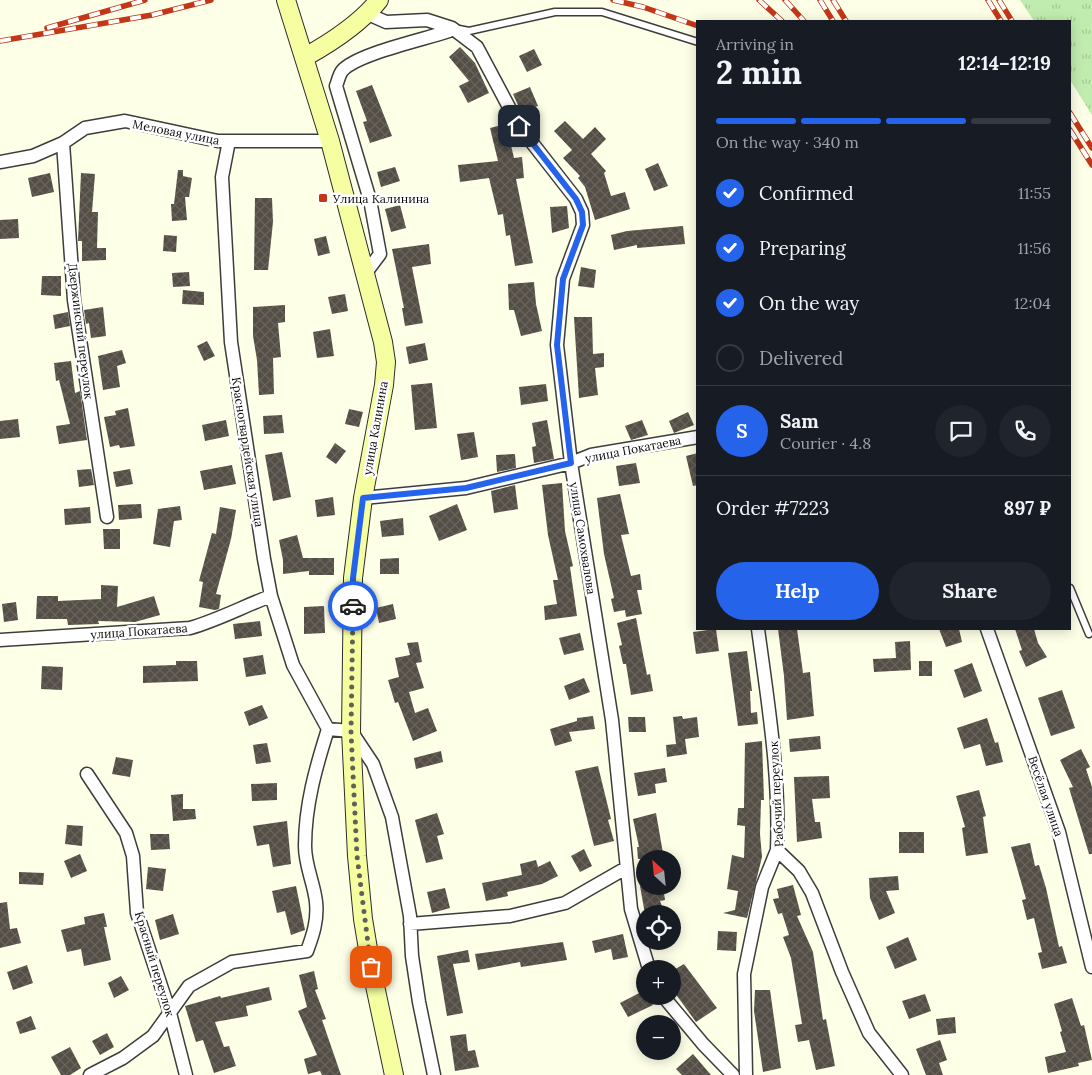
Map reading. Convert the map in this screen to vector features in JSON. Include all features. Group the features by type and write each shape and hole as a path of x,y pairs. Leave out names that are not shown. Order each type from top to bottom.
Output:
{"main road":[{"name":"улица Калинина","path":"286,0 330,141 383,342 386,362 384,385 363,498 353,578 351,732 357,856 363,919 371,967 394,1075"},
{"path":"305,57 326,45 374,7"}],"street":[{"name":"улица Самохвалова","path":"374,7 386,22 427,20 452,28 477,47 519,126 576,199 582,212 583,225 563,279 557,345 571,463 612,720 631,908 646,960"},
{"path":"365,274 380,254 370,200 336,86 340,74 342,70 363,58 449,31 452,28"},
{"name":"Меловая улица","path":"0,162 33,156 63,143 85,128 125,121 183,136 218,142 330,141"},
{"name":"Красногвардейская улица","path":"229,141 222,177 231,342 271,596 293,665 328,728"},
{"name":"Дзержинский переулок","path":"63,143 74,300 107,517"},
{"name":"улица Покатаева","path":"363,498 466,488 571,463 591,455 696,437"},
{"name":"улица Покатаева","path":"0,640 190,628 211,622 232,611 271,596"},
{"name":"Рабочий переулок","path":"758,630 776,762 777,850 799,871 812,893 842,972 870,1033 902,1075"},
{"name":"Весёлая улица","path":"987,630 1059,832 1092,967"},
{"path":"90,1075 123,1058 154,1036 189,986 232,962 307,951 316,924 316,902 307,864 306,815 328,728 351,732 373,764 392,817 410,924 419,1002 434,1075"},
{"name":"Красный переулок","path":"87,774 126,833 133,856 137,912 170,1012 186,1075"},
{"path":"746,1075 744,974 762,888 777,850"},
{"path":"410,924 510,916 566,903 626,868"},
{"path":"670,1005 703,1044 733,1075"}],"lane":[{"path":"452,28 469,31 555,12 602,12 696,41"},
{"path":"1071,590 1090,634"}],"green space":[{"path":"1020,0 1092,0 1092,115 1071,82 1071,20 1033,20"}],"building":[{"path":"460,47 475,63 489,93 468,103 459,86 469,81 449,57"},
{"path":"534,49 542,65 527,72 519,56"},
{"path":"372,85 392,136 370,143 363,122 367,121 356,91"},
{"path":"530,87 538,106 521,112 513,94"},
{"path":"565,121 583,139 595,127 606,139 591,154 606,171 604,173 611,196 625,192 630,209 595,220 585,187 578,178 580,176 563,158 572,150 554,131"},
{"path":"506,124 514,158 522,157 524,178 516,179 533,263 515,266 510,235 506,236 503,214 498,215 489,178 460,182 458,165 498,161 490,128"},
{"path":"658,163 668,186 654,191 645,169"},
{"path":"395,167 400,181 381,187 377,172"},
{"path":"178,170 183,170 183,176 192,178 189,197 185,197 187,220 172,221 171,204 174,204"},
{"path":"50,173 54,192 32,197 28,178"},
{"path":"81,173 95,174 92,212 98,212 97,248 106,248 106,260 82,261 82,241 78,241"},
{"path":"255,198 272,198 273,222 268,270 254,270"},
{"path":"400,205 406,228 391,232 385,209"},
{"path":"567,206 569,228 552,233 550,207"},
{"path":"18,219 19,238 0,239 0,220"},
{"path":"683,226 685,244 637,248 637,245 614,250 611,235 627,231"},
{"path":"164,235 177,236 176,252 163,251"},
{"path":"326,236 330,253 318,256 314,239"},
{"path":"429,244 431,264 412,267 423,323 405,326 402,308 404,308 392,249"},
{"path":"581,267 596,270 594,288 578,286"},
{"path":"189,272 190,286 173,287 172,273"},
{"path":"42,276 61,276 61,296 41,295"},
{"path":"534,282 536,304 542,331 521,336 514,310 509,310 508,284"},
{"path":"183,290 204,292 204,305 182,304"},
{"path":"345,294 348,311 332,314 328,297"},
{"path":"285,305 285,322 278,323 281,357 273,358 274,394 259,395 257,360 253,336 253,307"},
{"path":"103,307 106,336 91,338 89,323 86,324 84,310"},
{"path":"68,312 70,326 55,329 53,315"},
{"path":"574,317 592,317 593,354 604,353 604,367 595,368 598,395 579,398"},
{"path":"330,329 334,356 317,358 313,332"},
{"path":"207,341 215,356 204,361 197,346"},
{"path":"425,343 428,360 409,364 406,347"},
{"path":"122,350 126,363 117,366 120,387 103,390 98,356"},
{"path":"71,361 75,393 80,391 87,440 59,444 56,426 70,424 59,380 56,381 54,363"},
{"path":"432,383 437,428 415,430 411,385"},
{"path":"546,384 548,401 521,405 519,387"},
{"path":"128,408 135,446 120,448 119,445 110,447 104,417 116,415 115,411"},
{"path":"349,409 363,412 359,427 345,424"},
{"path":"688,412 694,425 674,433 669,421"},
{"path":"282,415 284,433 264,434 263,416"},
{"path":"18,419 20,437 0,439 0,421"},
{"path":"226,420 229,436 205,441 202,425"},
{"path":"547,420 554,459 534,463 532,447 536,446 532,423"},
{"path":"642,420 648,435 631,440 625,426"},
{"path":"474,432 478,457 461,460 457,434"},
{"path":"335,443 346,451 336,464 326,457"},
{"path":"282,452 291,497 273,501 265,455"},
{"path":"515,454 516,468 497,472 496,455"},
{"path":"696,454 696,485 693,486 686,456"},
{"path":"636,463 640,483 619,486 616,466"},
{"path":"232,465 236,484 204,490 200,471"},
{"path":"91,469 94,485 79,487 77,470"},
{"path":"130,469 133,484 116,487 113,472"},
{"path":"562,483 565,531 573,566 570,567 577,616 545,620 544,606 557,604 553,580 558,580 548,535 542,485"},
{"path":"515,485 518,509 494,513 491,491"},
{"path":"620,494 629,534 621,535 631,576 640,574 642,590 637,590 642,614 626,617 625,610 614,612 611,599 614,598 604,554 597,498"},
{"path":"333,497 335,515 317,517 315,500"},
{"path":"141,504 142,518 119,520 118,505"},
{"path":"457,504 467,530 439,541 429,516"},
{"path":"180,506 182,520 174,521 170,547 153,544 158,509"},
{"path":"90,507 91,523 65,525 64,509"},
{"path":"220,507 236,510 231,539 216,594 221,595 219,609 215,610 199,607 203,582 199,581 212,533 216,534"},
{"path":"403,518 404,535 382,537 380,521"},
{"path":"103,529 120,529 120,549 104,549"},
{"path":"297,535 303,558 334,558 334,575 309,575 309,571 283,574 283,560 279,540"},
{"path":"399,558 399,574 380,574 380,559"},
{"path":"101,585 118,586 117,607 154,596 160,615 135,622 98,621 99,624 68,625 67,619 36,619 37,596 58,596 58,601 101,599"},
{"path":"16,602 18,620 4,622 2,604"},
{"path":"393,604 396,619 379,623 376,608"},
{"path":"324,606 325,633 304,634 304,607"},
{"path":"636,618 647,675 650,674 653,691 631,695 626,664 623,664 619,646 622,645 617,623"},
{"path":"260,621 262,636 235,639 233,624"},
{"path":"716,630 719,651 696,654 693,632"},
{"path":"778,630 797,630 803,673 810,672 814,716 787,720"},
{"path":"939,630 959,630 962,642 946,647"},
{"path":"1015,630 1034,630 1038,643 1047,657 1026,667 1019,651 1022,650"},
{"path":"580,633 584,650 564,655 559,638"},
{"path":"910,641 911,670 874,672 873,659 896,658 895,642"},
{"path":"418,642 422,662 416,663 424,688 409,692 415,713 428,708 437,731 413,741 398,702 395,703 388,680 399,677 395,658 410,655 407,643"},
{"path":"747,651 752,691 750,691 751,713 757,712 758,724 738,726 728,653"},
{"path":"263,655 266,674 246,677 243,658"},
{"path":"176,661 197,661 198,681 143,683 143,666 176,665"},
{"path":"919,661 932,661 932,676 919,676"},
{"path":"972,663 982,691 964,698 954,670"},
{"path":"42,666 63,667 62,690 41,689"},
{"path":"584,678 590,692 569,700 564,686"},
{"path":"1062,690 1075,728 1051,736 1038,698"},
{"path":"262,705 268,718 249,726 244,712"},
{"path":"593,716 595,729 569,732 572,741 555,746 550,729 577,721 577,718"},
{"path":"682,716 683,719 697,717 699,737 685,739 687,754 667,757 666,745 676,744 673,717"},
{"path":"628,717 645,717 646,732 629,732"},
{"path":"987,718 995,743 998,742 1003,762 986,766 980,744 964,749 957,728"},
{"path":"820,736 821,749 790,752 789,739"},
{"path":"762,741 764,800 761,800 760,834 762,857 747,918 723,913 735,910 738,891 727,889 732,855 744,858 745,826 737,825 738,808 744,808 745,743"},
{"path":"267,743 271,762 256,764 253,745"},
{"path":"1081,749 1090,767 1086,769 1092,787 1092,854 1089,854 1069,788 1073,787 1060,760"},
{"path":"441,751 443,762 416,769 414,758"},
{"path":"116,757 133,760 130,777 112,774"},
{"path":"598,766 611,819 608,820 614,841 594,846 575,771"},
{"path":"665,768 667,782 655,784 656,793 638,796 634,773"},
{"path":"829,776 830,798 812,799 815,822 820,822 822,838 797,842 794,777"},
{"path":"277,783 277,800 252,801 251,784"},
{"path":"979,790 986,816 983,817 988,853 966,856 962,828 965,827 956,796"},
{"path":"183,794 183,809 195,809 196,819 173,821 171,795"},
{"path":"437,813 444,834 437,836 443,859 426,863 415,820"},
{"path":"656,813 662,850 637,850 637,847 639,847 633,819"},
{"path":"287,821 291,864 273,867 269,844 257,846 253,826"},
{"path":"67,825 83,826 82,846 65,844"},
{"path":"899,832 924,832 924,853 899,853"},
{"path":"150,834 169,834 170,849 151,850"},
{"path":"1030,843 1035,866 1039,865 1046,888 1059,947 1062,946 1067,963 1042,969 1038,953 1042,952 1034,918 1027,920 1022,900 1026,899 1011,847"},
{"path":"584,849 592,866 580,872 571,856"},
{"path":"80,854 87,871 71,878 64,861"},
{"path":"536,860 538,867 550,861 558,876 542,884 507,892 508,896 486,901 482,883 522,875 520,864"},
{"path":"148,867 166,869 163,891 146,889"},
{"path":"19,872 44,873 43,885 19,884"},
{"path":"898,876 899,890 886,891 895,913 879,920 870,898 869,878"},
{"path":"793,885 801,915 797,916 813,952 823,1020 826,1019 835,1066 816,1070 809,1040 798,1042 795,1025 802,1024 791,958 783,937 789,935 782,913 778,914 773,899 779,898 777,889"},
{"path":"296,886 305,930 291,935 285,911 277,913 272,891"},
{"path":"445,888 450,908 432,913 427,892"},
{"path":"642,895 664,895 665,900 660,901 662,905 643,905"},
{"path":"7,902 10,929 17,928 21,943 0,948 0,903"},
{"path":"104,913 107,927 104,927 111,960 84,966 81,949 67,952 61,930 85,924 84,917"},
{"path":"173,914 179,934 160,940 155,920"},
{"path":"718,931 737,932 736,951 717,950"},
{"path":"623,934 628,957 613,960 611,949 595,953 592,941"},
{"path":"908,937 917,960 895,969 886,947"},
{"path":"563,942 567,960 521,967 520,962 478,970 475,954"},
{"path":"468,950 470,962 453,964 463,1013 447,1016 437,956"},
{"path":"684,964 717,1008 696,1022 681,1001 681,966"},
{"path":"27,965 33,983 13,990 7,972"},
{"path":"314,971 318,989 315,990 326,1019 322,1020 341,1075 322,1075 320,1071 308,1074 304,1059 317,1055 298,1011 307,1007 299,975"},
{"path":"121,976 129,990 114,998 108,983"},
{"path":"269,987 272,1000 246,1006 248,1016 215,1022 224,1047 229,1046 236,1066 214,1073 203,1040 196,1042 185,1006 220,996 221,998"},
{"path":"755,990 770,990 781,1068 763,1072 754,1011"},
{"path":"925,994 931,1011 909,1019 902,1001"},
{"path":"636,995 636,1005 653,1005 628,1017 620,1003"},
{"path":"1072,998 1081,1026 1084,1025 1092,1060 1078,1063 1079,1066 1048,1073 1045,1057 1066,1052 1054,1004"},
{"path":"31,1016 36,1029 20,1034 16,1022"},
{"path":"955,1017 956,1033 938,1035 936,1019"},
{"path":"107,1033 114,1047 100,1055 92,1041"},
{"path":"466,1034 468,1051 475,1050 479,1067 455,1071 450,1036"},
{"path":"940,1040 947,1060 939,1063 943,1075 926,1075 916,1049"},
{"path":"70,1047 81,1068 70,1075 61,1075 51,1057"},
{"path":"693,1054 711,1075 682,1075 676,1069"}],"railway":[{"path":"47,28 145,0"},
{"path":"0,41 152,15 211,0"},
{"path":"613,0 643,7 696,25"},
{"path":"759,0 781,20"},
{"path":"785,0 803,20"},
{"path":"820,0 832,20"},
{"path":"833,0 845,20"},
{"path":"988,0 1000,20"},
{"path":"999,0 1011,20"},
{"path":"1071,115 1092,148"},
{"path":"1071,132 1092,165"}],"way so far":[{"path":"353,606 351,732 357,856 363,919 371,967"}],"place":[{"name":"Улица Калинина","path":"323,198"}],"route":[{"path":"353,606 353,578 363,498 466,488 571,463 557,345 563,279 583,225 582,212 576,199 519,126"}]}
